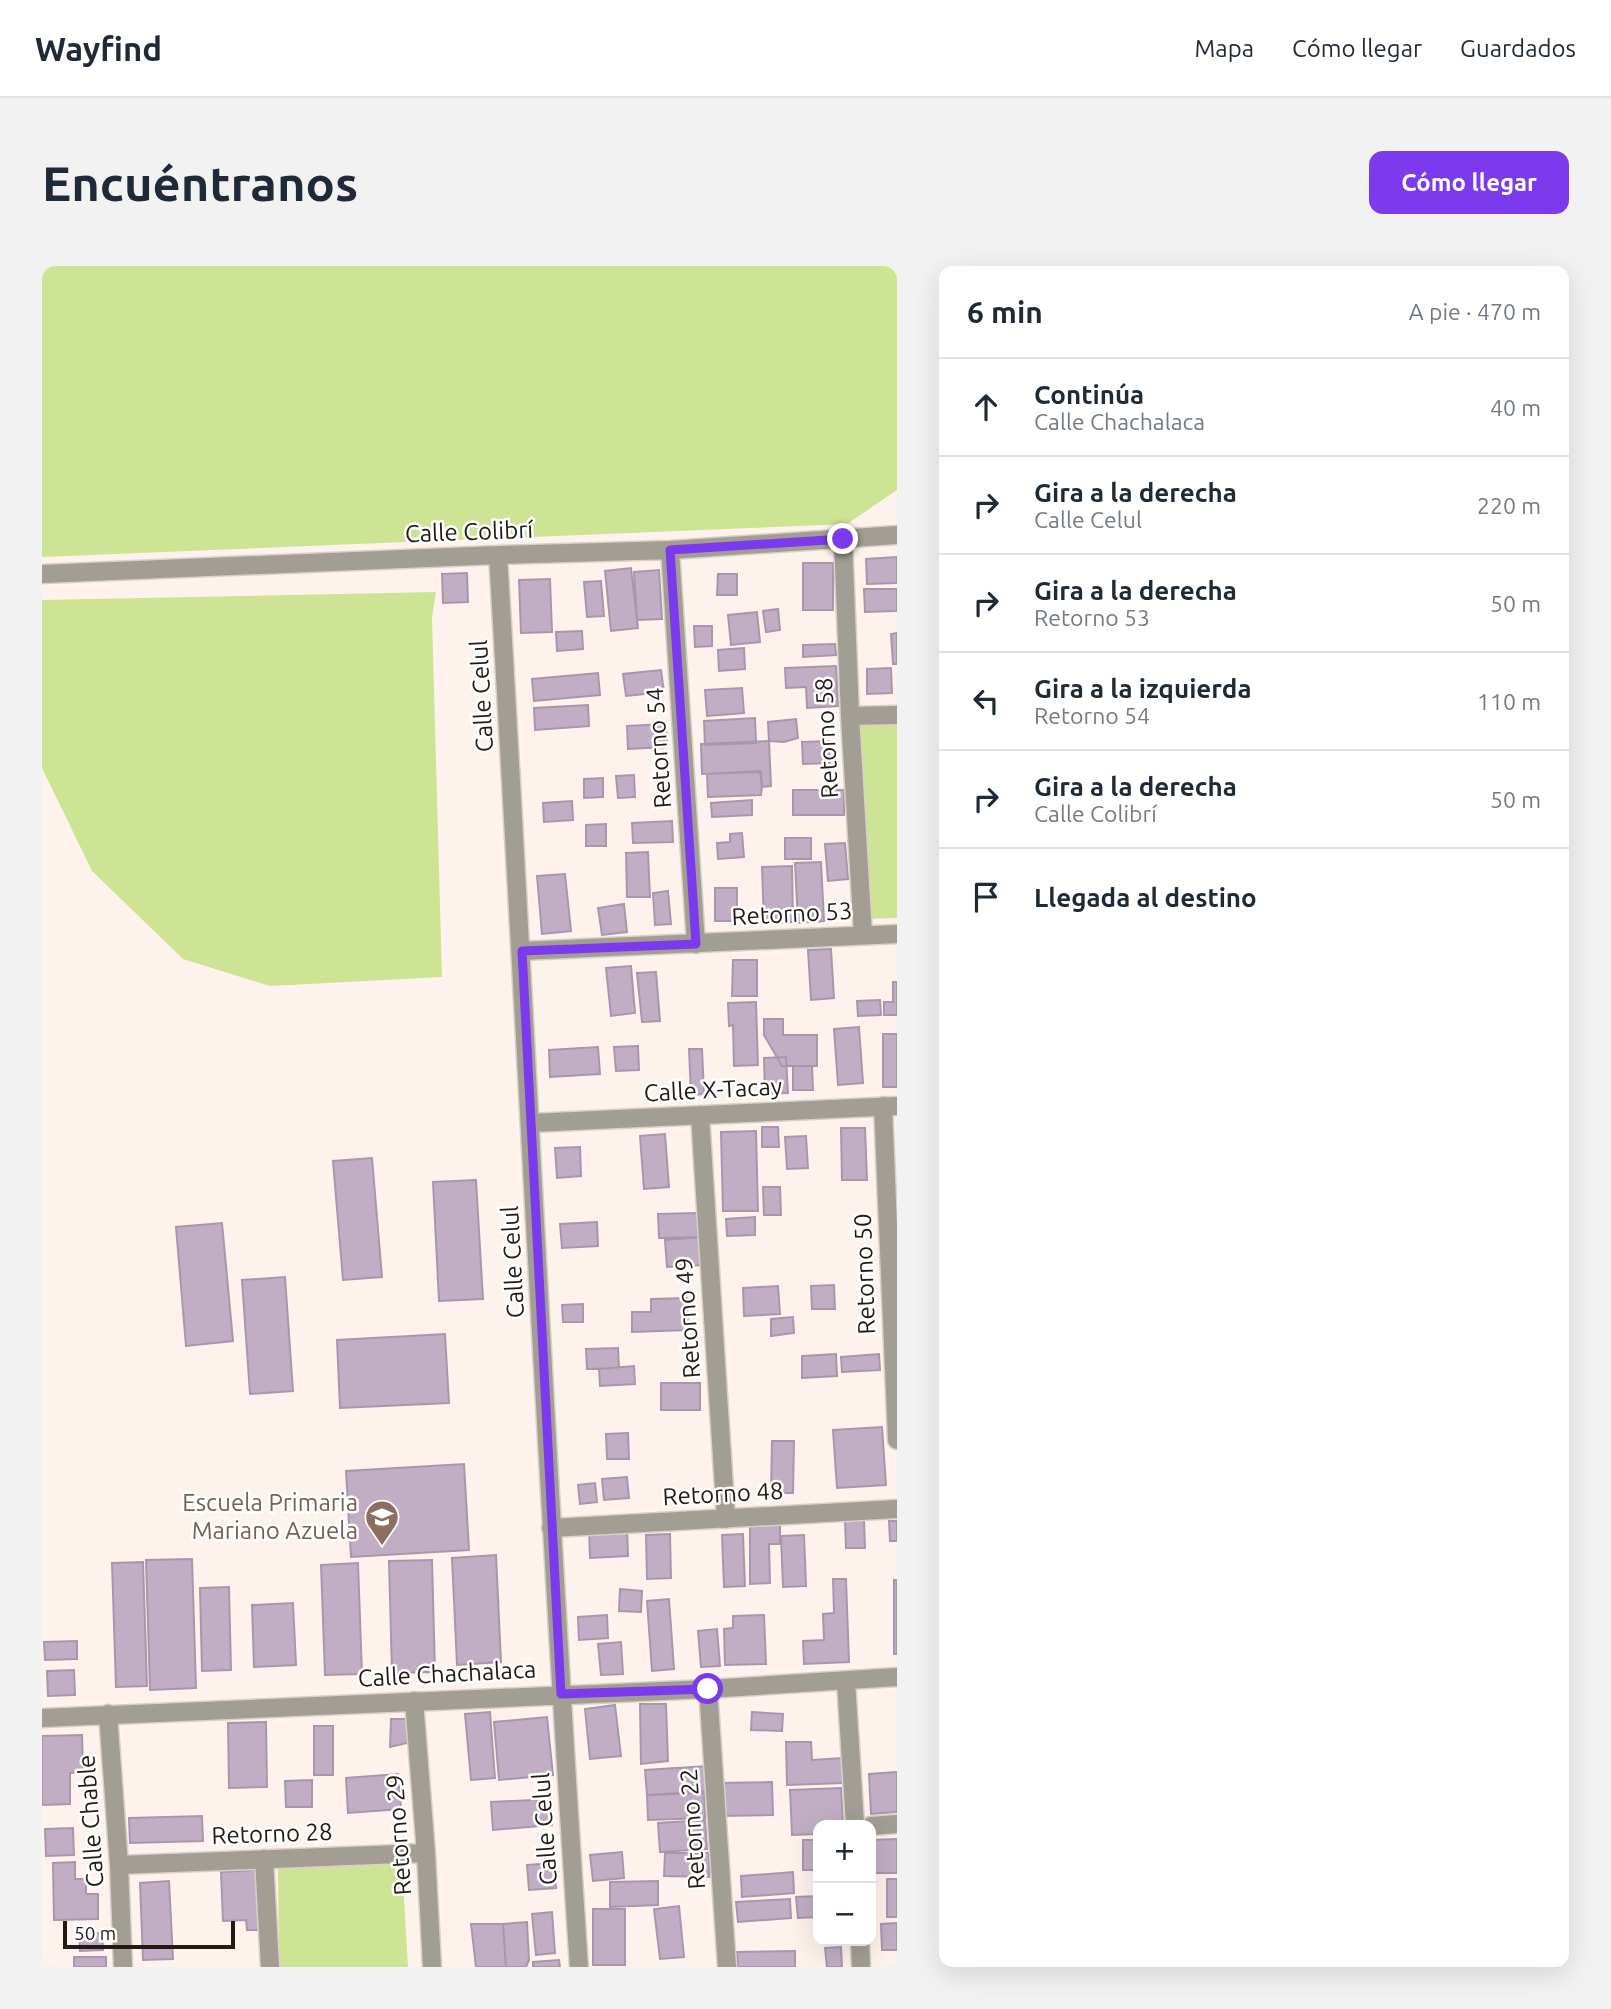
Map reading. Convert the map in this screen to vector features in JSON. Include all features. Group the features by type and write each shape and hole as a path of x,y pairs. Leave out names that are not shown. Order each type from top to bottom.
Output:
{"street":[{"name":"Calle Colibrí","path":"42,574 670,550 897,536"},
{"name":"Retorno 58","path":"843,539 863,934"},
{"name":"Retorno 54","path":"670,550 696,944"},
{"name":"Calle Celul","path":"498,555 522,951 551,1528 579,1967"},
{"path":"850,716 897,715"},
{"name":"Retorno 53","path":"522,951 897,933"},
{"name":"Calle X-Tacay","path":"531,1123 890,1106"},
{"name":"Retorno 50","path":"890,1106 897,1440"},
{"name":"Retorno 49","path":"700,1115 726,1519"},
{"name":"Retorno 48","path":"551,1528 897,1509"},
{"name":"Calle Chachalaca","path":"42,1717 708,1689 897,1677"},
{"path":"846,1681 855,1820"},
{"name":"Retorno 22","path":"708,1689 727,1967"},
{"name":"Retorno 29","path":"414,1700 432,1967"},
{"name":"Calle Chable","path":"108,1714 123,1967"},
{"path":"876,1826 897,1824"},
{"name":"Retorno 28","path":"119,1865 426,1853"},
{"path":"264,1858 270,1967"},
{"path":"860,1946 861,1967"}],"green space":[{"path":"42,266 897,266 897,490 847,524 42,557"},
{"path":"436,592 432,617 442,977 270,986 183,959 92,871 42,768 42,600"},
{"path":"897,721 897,918 863,919 856,722"},
{"path":"402,1864 408,1967 279,1967 278,1868"}],"building":[{"path":"897,557 897,583 867,584 866,559"},
{"path":"803,563 833,563 833,610 803,610"},
{"path":"631,568 638,628 611,631 605,571"},
{"path":"659,570 662,619 637,620 634,572"},
{"path":"467,573 468,602 443,603 442,574"},
{"path":"718,574 737,574 737,595 717,595"},
{"path":"550,579 552,632 521,633 519,580"},
{"path":"601,581 604,616 587,617 584,582"},
{"path":"864,589 897,589 897,611 865,612"},
{"path":"778,609 780,630 766,632 763,611"},
{"path":"757,612 760,642 731,645 728,615"},
{"path":"694,626 712,626 712,646 695,647"},
{"path":"582,631 583,649 557,651 556,632"},
{"path":"897,633 897,664 893,664 891,634"},
{"path":"835,644 836,655 803,657 803,645"},
{"path":"744,648 745,669 719,671 718,650"},
{"path":"836,666 838,706 807,708 806,687 786,688 785,668"},
{"path":"891,668 892,693 867,694 867,669"},
{"path":"661,670 664,692 626,696 623,674"},
{"path":"598,673 600,695 534,701 532,679"},
{"path":"742,688 744,713 707,716 705,690"},
{"path":"588,705 589,726 535,730 534,708"},
{"path":"755,718 756,743 705,745 704,721"},
{"path":"796,719 798,738 784,742 769,741 768,722"},
{"path":"666,724 667,747 628,749 627,726"},
{"path":"769,741 771,786 762,787 761,772 702,774 701,744"},
{"path":"829,741 830,763 803,764 802,742"},
{"path":"760,771 761,795 708,797 707,774"},
{"path":"634,775 635,797 618,798 616,776"},
{"path":"603,778 603,797 584,798 584,779"},
{"path":"793,790 844,790 844,815 793,815"},
{"path":"752,800 752,815 712,817 711,803"},
{"path":"572,801 573,820 544,822 543,803"},
{"path":"672,821 673,842 633,843 632,823"},
{"path":"606,824 606,846 586,846 586,825"},
{"path":"742,833 744,857 718,859 717,843 730,842 730,834"},
{"path":"785,838 811,838 811,859 785,859"},
{"path":"845,843 848,879 828,881 825,844"},
{"path":"648,852 650,897 627,897 626,853"},
{"path":"821,862 824,921 798,923 795,863"},
{"path":"792,866 793,922 764,923 762,867"},
{"path":"565,874 571,931 542,934 537,876"},
{"path":"715,888 737,888 737,921 715,921"},
{"path":"668,891 671,924 655,925 653,893"},
{"path":"624,904 627,932 602,935 598,908"},
{"path":"831,949 834,998 811,1000 808,950"},
{"path":"733,960 757,960 757,996 732,996"},
{"path":"631,966 635,1013 611,1016 606,968"},
{"path":"656,972 660,1021 642,1022 637,973"},
{"path":"893,982 897,982 897,1015 884,1015 884,1002 893,1002"},
{"path":"880,1000 881,1015 858,1016 857,1001"},
{"path":"756,1002 758,1065 734,1066 733,1025 729,1026 728,1003"},
{"path":"764,1019 783,1019 783,1035 817,1035 817,1066 782,1066 764,1035"},
{"path":"859,1027 863,1083 838,1085 834,1029"},
{"path":"883,1034 897,1034 897,1087 883,1087"},
{"path":"638,1046 639,1070 616,1071 614,1047"},
{"path":"598,1047 600,1074 550,1077 549,1050"},
{"path":"689,1049 702,1049 704,1094 691,1095"},
{"path":"786,1057 788,1093 765,1094 764,1058"},
{"path":"793,1066 812,1066 813,1090 793,1090"},
{"path":"762,1127 778,1127 779,1147 762,1147"},
{"path":"841,1128 865,1128 867,1180 842,1180"},
{"path":"756,1131 758,1211 723,1211 721,1132"},
{"path":"665,1134 669,1187 644,1189 640,1136"},
{"path":"806,1136 808,1168 787,1169 785,1137"},
{"path":"580,1147 581,1176 557,1178 555,1148"},
{"path":"372,1158 382,1277 343,1280 333,1161"},
{"path":"476,1180 483,1299 439,1301 433,1182"},
{"path":"763,1187 780,1187 781,1215 764,1215"},
{"path":"697,1213 698,1237 659,1238 658,1214"},
{"path":"755,1217 755,1235 727,1236 726,1219"},
{"path":"597,1222 598,1246 562,1248 560,1224"},
{"path":"222,1223 233,1341 186,1346 176,1227"},
{"path":"702,1237 704,1265 667,1267 665,1240"},
{"path":"285,1277 293,1391 250,1394 242,1280"},
{"path":"834,1285 835,1309 812,1309 811,1286"},
{"path":"778,1286 780,1314 744,1316 743,1288"},
{"path":"687,1298 688,1330 632,1332 632,1312 651,1312 651,1299"},
{"path":"583,1304 583,1322 563,1322 562,1305"},
{"path":"793,1317 794,1333 771,1336 771,1319"},
{"path":"445,1334 449,1403 340,1408 337,1340"},
{"path":"618,1348 619,1368 587,1369 586,1349"},
{"path":"836,1354 837,1376 802,1378 802,1356"},
{"path":"879,1354 880,1370 842,1372 841,1357"},
{"path":"634,1366 635,1384 600,1386 599,1369"},
{"path":"661,1383 700,1383 700,1410 661,1410"},
{"path":"882,1427 886,1485 837,1488 833,1430"},
{"path":"628,1433 629,1459 607,1459 606,1434"},
{"path":"772,1441 794,1441 793,1493 771,1493"},
{"path":"464,1464 469,1550 351,1557 346,1471"},
{"path":"627,1477 629,1498 604,1500 602,1479"},
{"path":"595,1483 597,1502 580,1504 578,1485"},
{"path":"864,1520 865,1548 846,1548 845,1521"},
{"path":"889,1521 897,1521 897,1541 890,1541"},
{"path":"780,1523 780,1544 769,1544 770,1583 750,1584 750,1524"},
{"path":"627,1526 628,1556 590,1558 589,1528"},
{"path":"670,1534 671,1578 647,1579 646,1535"},
{"path":"743,1534 745,1586 724,1587 722,1535"},
{"path":"804,1535 806,1586 783,1587 781,1536"},
{"path":"496,1555 501,1662 457,1665 452,1558"},
{"path":"192,1559 196,1688 150,1690 146,1560"},
{"path":"432,1560 435,1672 392,1673 389,1561"},
{"path":"143,1562 147,1686 116,1687 112,1563"},
{"path":"358,1563 362,1674 325,1675 321,1565"},
{"path":"833,1579 846,1579 849,1662 804,1664 803,1641 824,1640 823,1614 834,1613"},
{"path":"894,1580 897,1580 897,1654 894,1654"},
{"path":"229,1587 231,1670 202,1671 200,1588"},
{"path":"620,1589 642,1591 641,1612 619,1611"},
{"path":"669,1599 674,1669 652,1671 647,1601"},
{"path":"293,1603 296,1665 254,1667 252,1605"},
{"path":"607,1615 608,1638 579,1640 578,1617"},
{"path":"764,1615 766,1664 725,1665 724,1629 733,1628 733,1616"},
{"path":"717,1629 720,1666 701,1667 698,1631"},
{"path":"77,1641 77,1659 45,1660 44,1642"},
{"path":"621,1642 623,1674 601,1675 598,1644"},
{"path":"74,1670 75,1695 48,1696 47,1671"},
{"path":"640,1704 666,1704 668,1761 641,1764"},
{"path":"615,1705 621,1756 590,1759 585,1709"},
{"path":"490,1712 495,1778 471,1780 465,1714"},
{"path":"752,1712 783,1714 782,1731 751,1730"},
{"path":"547,1717 553,1775 499,1780 494,1722"},
{"path":"391,1719 408,1719 407,1743 390,1747"},
{"path":"266,1722 267,1787 229,1788 228,1723"},
{"path":"314,1726 333,1726 333,1775 314,1775"},
{"path":"82,1735 83,1772 70,1773 70,1804 42,1805 42,1736"},
{"path":"786,1742 811,1742 812,1760 842,1758 844,1783 787,1785"},
{"path":"708,1766 710,1791 647,1795 645,1770"},
{"path":"897,1772 897,1812 871,1814 869,1774"},
{"path":"398,1774 401,1809 348,1813 346,1778"},
{"path":"312,1780 312,1807 286,1807 285,1781"},
{"path":"772,1782 773,1815 718,1816 717,1783"},
{"path":"841,1788 843,1820 813,1820 813,1834 792,1835 790,1790"},
{"path":"704,1793 705,1818 648,1820 647,1795"},
{"path":"551,1799 552,1825 493,1830 491,1802"},
{"path":"202,1816 203,1841 130,1843 129,1818"},
{"path":"705,1820 707,1849 660,1852 658,1823"},
{"path":"73,1828 74,1855 46,1856 45,1829"},
{"path":"897,1839 897,1873 876,1873 876,1840"},
{"path":"803,1840 813,1840 813,1870 803,1870"},
{"path":"622,1852 624,1878 593,1881 590,1855"},
{"path":"665,1853 709,1853 709,1877 664,1876"},
{"path":"75,1862 75,1879 86,1879 86,1894 98,1894 98,1919 54,1920 53,1863"},
{"path":"554,1863 556,1888 529,1890 527,1865"},
{"path":"258,1870 262,1930 247,1930 246,1920 223,1921 221,1872"},
{"path":"793,1872 794,1893 742,1897 741,1876"},
{"path":"887,1879 897,1879 897,1917 887,1917"},
{"path":"169,1881 173,1959 143,1960 140,1883"},
{"path":"658,1881 658,1905 610,1907 610,1882"},
{"path":"813,1896 813,1917 798,1918 796,1897"},
{"path":"790,1899 791,1918 738,1922 736,1902"},
{"path":"679,1906 684,1957 660,1959 654,1909"},
{"path":"593,1909 625,1909 625,1965 593,1965"},
{"path":"552,1912 555,1953 536,1955 532,1914"},
{"path":"527,1922 529,1960 526,1967 506,1967 503,1924"},
{"path":"897,1923 897,1950 882,1950 881,1924"},
{"path":"471,1924 503,1924 506,1967 476,1967"},
{"path":"102,1933 103,1950 80,1951 79,1934"},
{"path":"841,1947 842,1967 827,1967 825,1948"},
{"path":"795,1951 795,1967 738,1967 737,1952"},
{"path":"74,1957 106,1957 106,1967 74,1967"},
{"path":"559,1960 560,1967 533,1967 533,1962"}],"place":[{"name":"Escuela Primaria Mariano Azuela","path":"382,1547"}],"route":[{"path":"708,1689 561,1694 522,951 696,944 670,550 843,539"}]}
